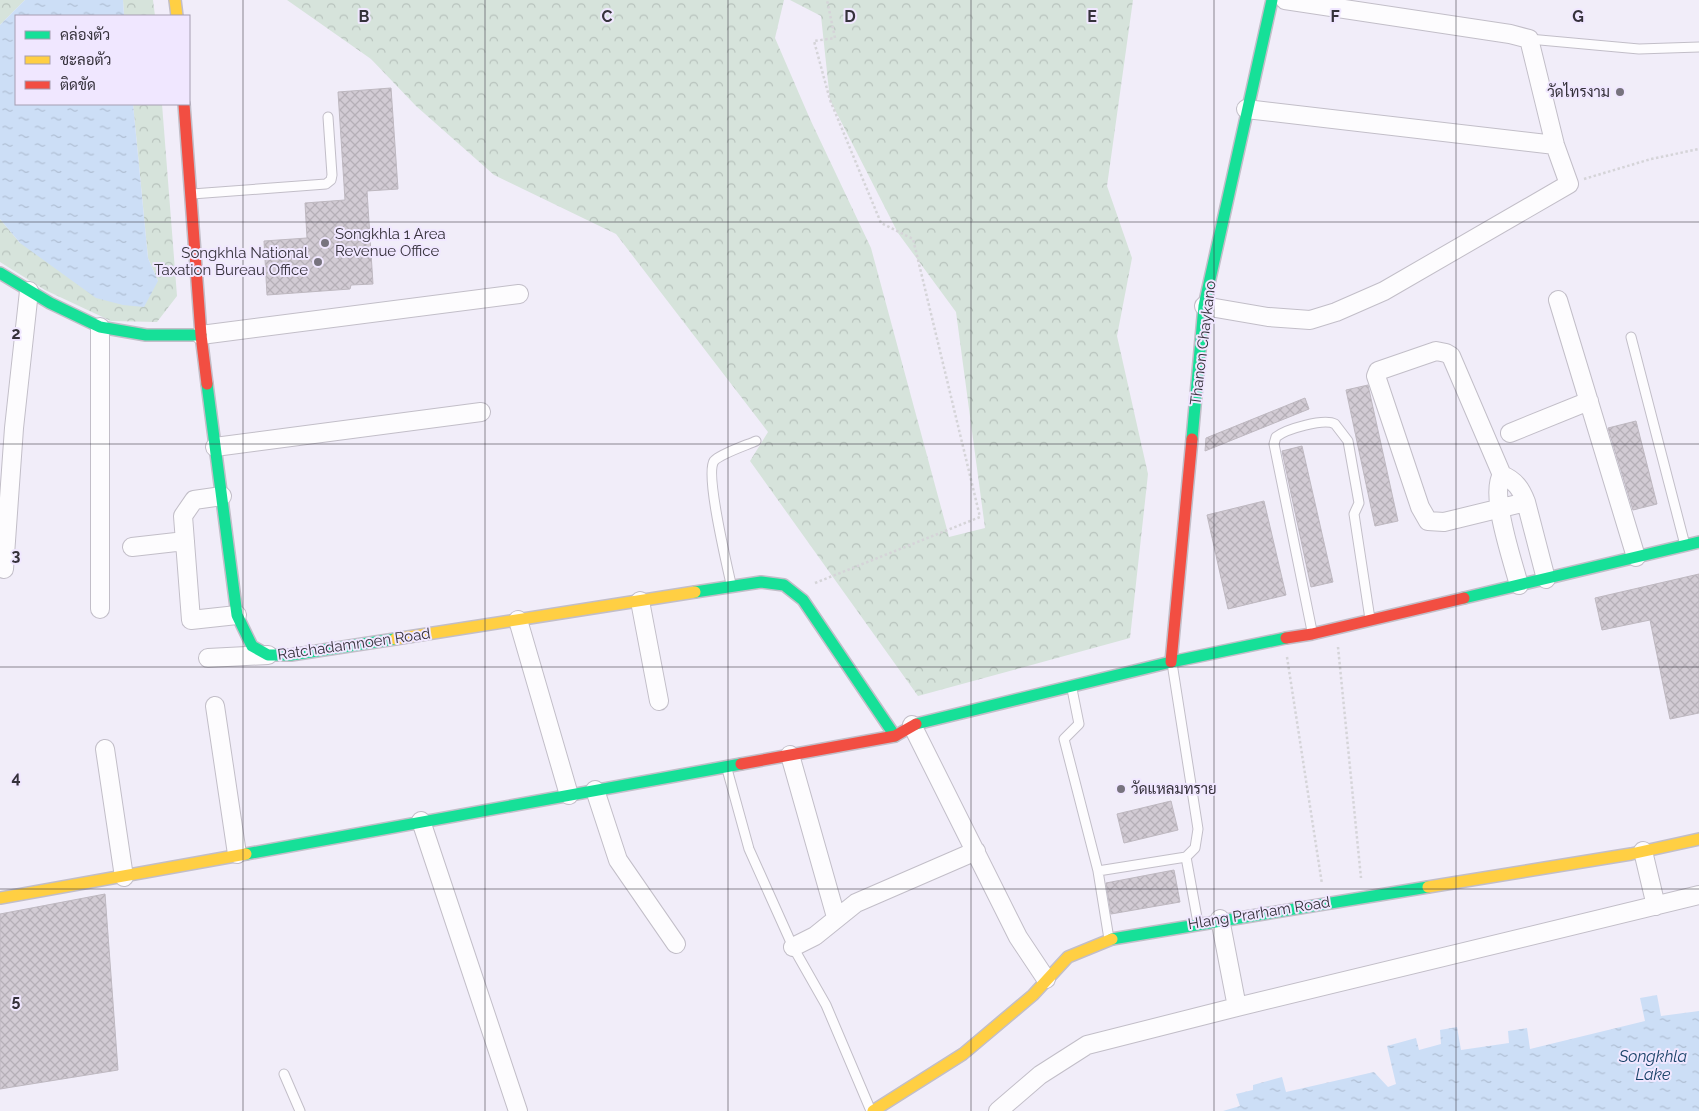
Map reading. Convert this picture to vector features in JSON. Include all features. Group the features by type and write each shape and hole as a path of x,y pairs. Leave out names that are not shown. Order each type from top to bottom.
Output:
{"street":[{"path":"175,0 177,15"},
{"name":"Thanon Chaykano","path":"1172,662 1204,306 1246,109 1272,0"},
{"path":"1204,306 1268,317 1310,320 1336,312 1384,291 1569,184 1555,145 1529,39 1510,34 1285,0"},
{"name":"Ratchadamnoen Road","path":"184,105 202,335 222,496 237,615 252,646 268,655 291,655 762,582 784,585 803,600 895,736"},
{"path":"1246,109 1555,145"},
{"path":"0,273 50,303 100,327 146,335 202,335 518,294"},
{"path":"4,569 4,532 29,290"},
{"path":"1558,300 1636,557"},
{"path":"100,327 100,609"},
{"path":"1518,585 1501,510 1498,489 1502,475 1451,356 1436,351 1382,368 1377,373 1399,445 1426,519 1436,523 1444,522 1501,510 1526,502"},
{"path":"1510,433 1589,401"},
{"path":"216,447 481,412"},
{"path":"1502,475 1513,480 1526,502 1546,579"},
{"path":"222,496 194,500 183,516 191,620 237,615"},
{"path":"132,547 185,541"},
{"path":"0,898 895,736 912,725 1071,686 1172,662 1284,638 1312,634 1699,542"},
{"path":"640,601 659,701"},
{"path":"518,620 569,794"},
{"path":"208,658 268,655"},
{"path":"215,706 237,854"},
{"path":"912,725 1021,943 1046,979"},
{"path":"105,749 124,877"},
{"path":"790,755 836,917"},
{"path":"595,790 618,860 676,944"},
{"path":"421,821 518,1111"},
{"name":"Hlang Prarham Road","path":"872,1111 963,1054 1023,1004 1068,957 1108,939 1220,919 1643,851 1699,839"},
{"path":"793,946 815,936 836,917 856,903 976,851"},
{"path":"1643,851 1656,906"},
{"path":"998,1111 1040,1075 1087,1045 1699,895"},
{"path":"1220,919 1237,1007"}],"lane":[{"path":"1529,39 1639,49 1699,47"},
{"path":"191,194 326,184 331,180 332,175 328,117"},
{"path":"1631,336 1685,545"},
{"path":"1312,634 1274,444 1276,437 1282,433 1321,421 1335,424 1348,441 1359,503 1354,514 1371,620"},
{"path":"732,587 715,505 712,466 716,459 756,441"},
{"path":"1098,871 1186,857 1195,848 1198,829 1172,662"},
{"path":"1071,686 1079,724 1064,738 1098,871 1108,939"},
{"path":"726,766 749,849 793,946 826,1005 872,1111"},
{"path":"1186,857 1198,923"},
{"path":"284,1074 300,1111"}],"path":[{"path":"793,592 980,516 912,239 881,222 830,100 814,41 836,38 827,0"},
{"path":"1569,184 1651,159 1699,149"},
{"path":"1337,628 1363,896"},
{"path":"1284,638 1324,903"}],"green space":[{"path":"0,0 25,0 0,25"},
{"path":"123,0 153,0 155,15 124,15"},
{"path":"287,0 784,0 775,38 810,119 871,248 949,537 985,528 956,312 898,233 830,100 821,16 790,0 1133,0 1107,186 1132,258 1117,336 1148,474 1130,638 918,696 750,461 768,432 616,234 494,175 416,106 371,59"},
{"path":"133,105 162,105 177,296 157,322 111,321 45,290 0,262 0,219 20,243 158,281 148,258"}],"water":[{"path":"25,0 123,0 124,15 15,15 15,105 133,105 148,258 158,281 144,307 123,305 96,298 20,243 0,219 0,25"},
{"name":"Songkhla Lake","path":"1657,995 1661,1016 1699,1011 1699,1111 1223,1111 1240,1106 1236,1094 1253,1090 1253,1085 1282,1077 1286,1092 1374,1072 1388,1087 1396,1084 1387,1046 1416,1038 1419,1050 1441,1044 1440,1030 1457,1027 1461,1050 1509,1043 1508,1031 1527,1028 1530,1049 1645,1021 1640,998"}],"building":[{"path":"391,88 398,189 367,191 373,284 351,285 350,289 267,295 264,241 307,238 305,203 345,200 338,92"},
{"path":"1368,385 1398,521 1375,526 1346,390"},
{"path":"1305,398 1309,409 1205,451 1206,438"},
{"path":"1636,421 1657,504 1633,510 1608,428"},
{"path":"1302,446 1333,582 1311,587 1282,451"},
{"path":"1264,501 1286,595 1228,609 1207,515"},
{"path":"1699,574 1699,713 1670,719 1650,620 1602,630 1595,598"},
{"path":"1171,801 1178,830 1124,843 1117,814"},
{"path":"1174,870 1180,902 1111,914 1106,883"},
{"path":"105,894 118,1070 0,1089 0,914"}],"traffic: fast":[{"path":"1192,439 1204,306 1272,0"},
{"path":"0,273 50,303 100,327 146,335 201,335"},
{"path":"207,384 237,615 252,646 268,655 291,655 395,639"},
{"path":"1464,598 1699,542"},
{"path":"695,592 761,582 784,585 803,600 895,736"},
{"path":"916,724 1171,662 1286,638"},
{"path":"246,854 741,764"},
{"path":"1112,939 1428,887"}],"traffic: slow":[{"path":"175,0 177,15"},
{"path":"395,639 695,592"},
{"path":"1428,887 1631,854 1699,839"},
{"path":"0,898 246,854"},
{"path":"873,1111 963,1054 1033,995 1068,957 1112,939"}],"traffic: jam":[{"path":"184,105 201,335 207,384"},
{"path":"1171,662 1192,439"},
{"path":"1286,638 1312,634 1464,598"},
{"path":"741,764 895,736 916,724"}],"place":[{"name":"วัดไทรงาม","path":"1620,92"},
{"name":"Songkhla 1 Area Revenue Office","path":"325,243"},
{"name":"Songkhla National Taxation Bureau Office","path":"318,262"},
{"name":"วัดแหลมทราย","path":"1121,789"}]}
